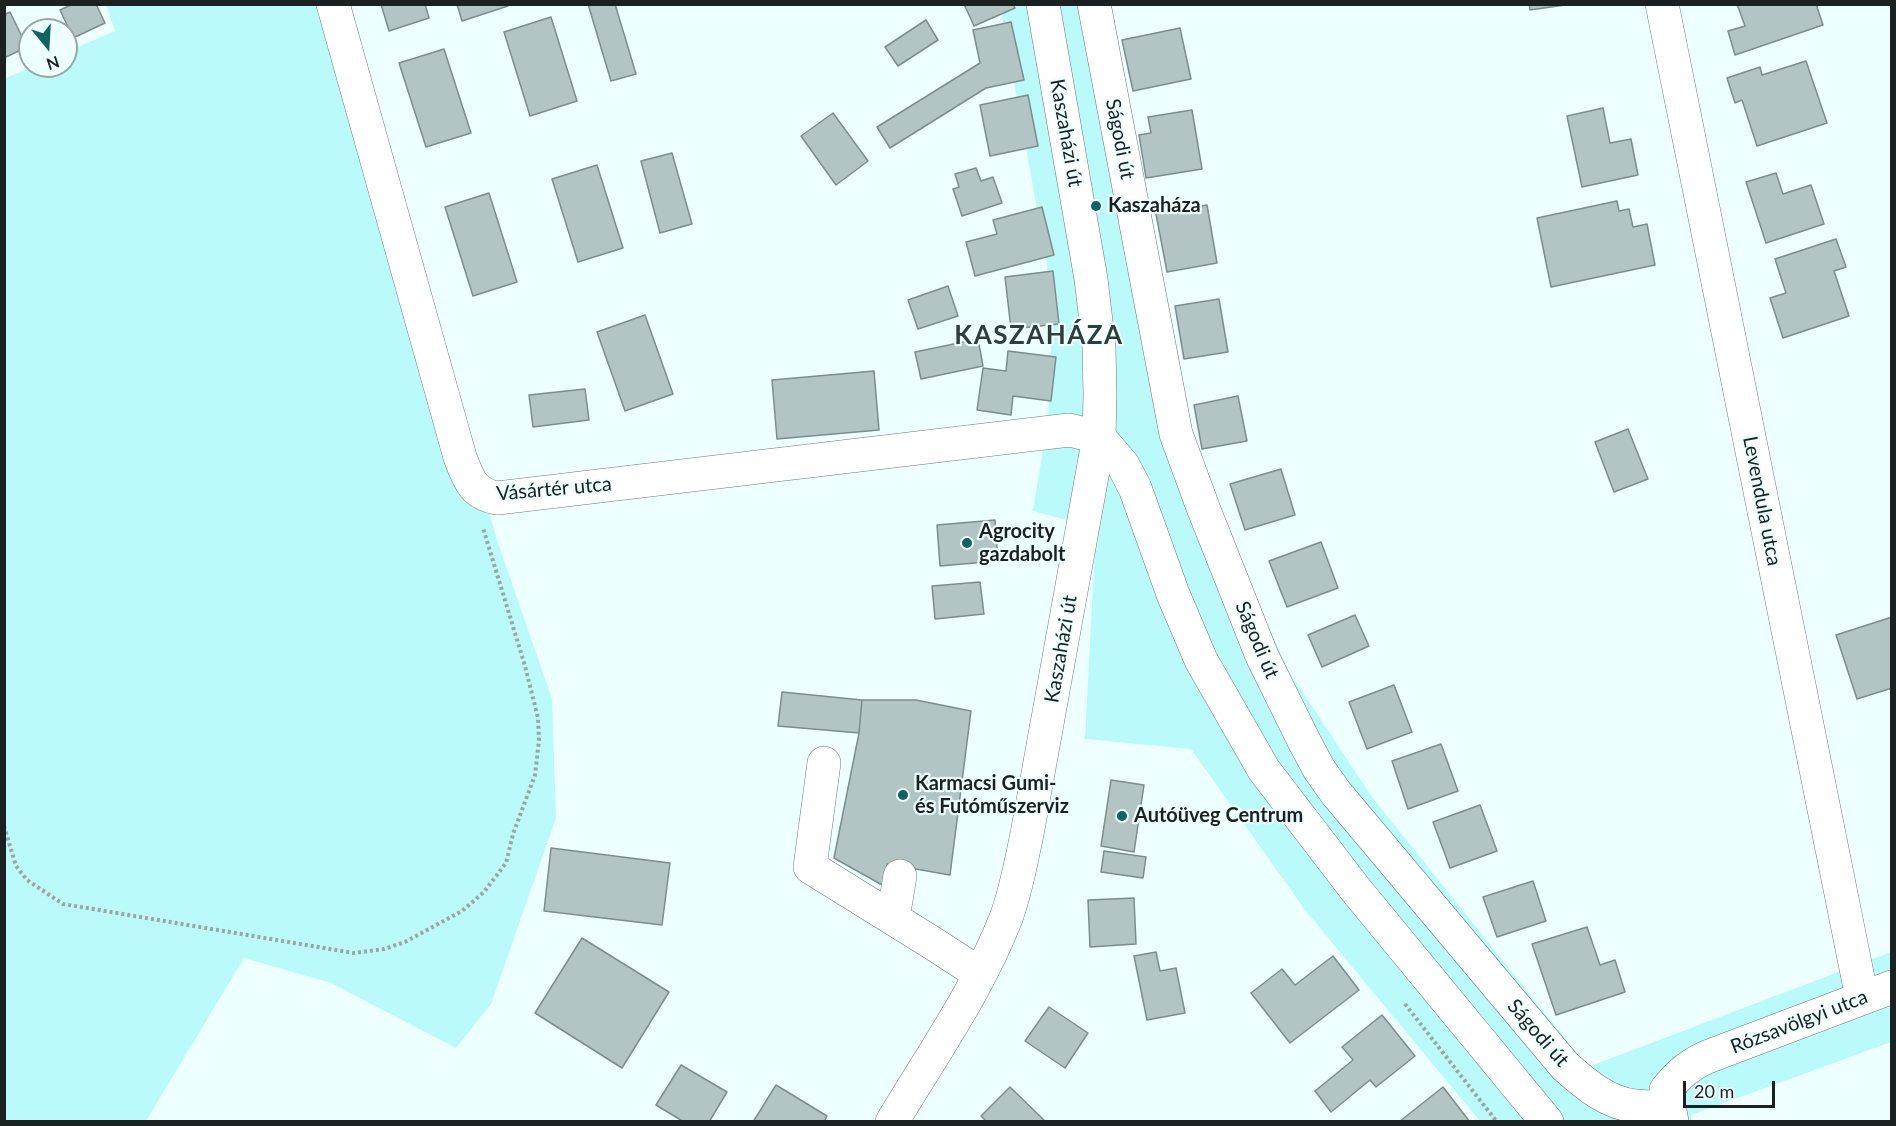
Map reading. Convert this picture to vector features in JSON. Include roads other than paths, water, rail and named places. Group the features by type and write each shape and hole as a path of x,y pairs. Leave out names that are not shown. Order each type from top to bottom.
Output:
{"street":[{"name":"Vásártér utca","path":"333,4 460,457 474,487 480,492 489,497 498,498 1069,430 1099,437"},
{"name":"Kaszaházi út","path":"892,1122 980,974 1006,916 1022,860 1099,437 1099,347 1091,279 1043,4"},
{"name":"Ságodi út","path":"1094,4 1176,434 1262,656 1304,741 1319,769 1336,793 1565,1066 1589,1088 1609,1099 1670,1115"},
{"name":"Levendula utca","path":"1662,4 1877,992"},
{"path":"1099,437 1123,465 1135,488 1173,594 1202,660 1263,770 1356,890 1547,1122"},
{"path":"824,763 810,867 980,974"},
{"path":"892,918 900,876"},
{"name":"Rózsavölgyi utca","path":"1670,1115 1666,1090 1676,1076 1690,1065 1877,992"}],"place":[{"name":"Kaszaháza","path":"1096,206"},
{"name":"Agrocity gazdabolt","path":"967,543"},
{"name":"Karmacsi Gumi- és Futóműszerviz","path":"903,795"},
{"name":"Autóüveg Centrum","path":"1122,816"}],"district":[{"name":"KASZAHÁZA","path":"1039,336"}]}
